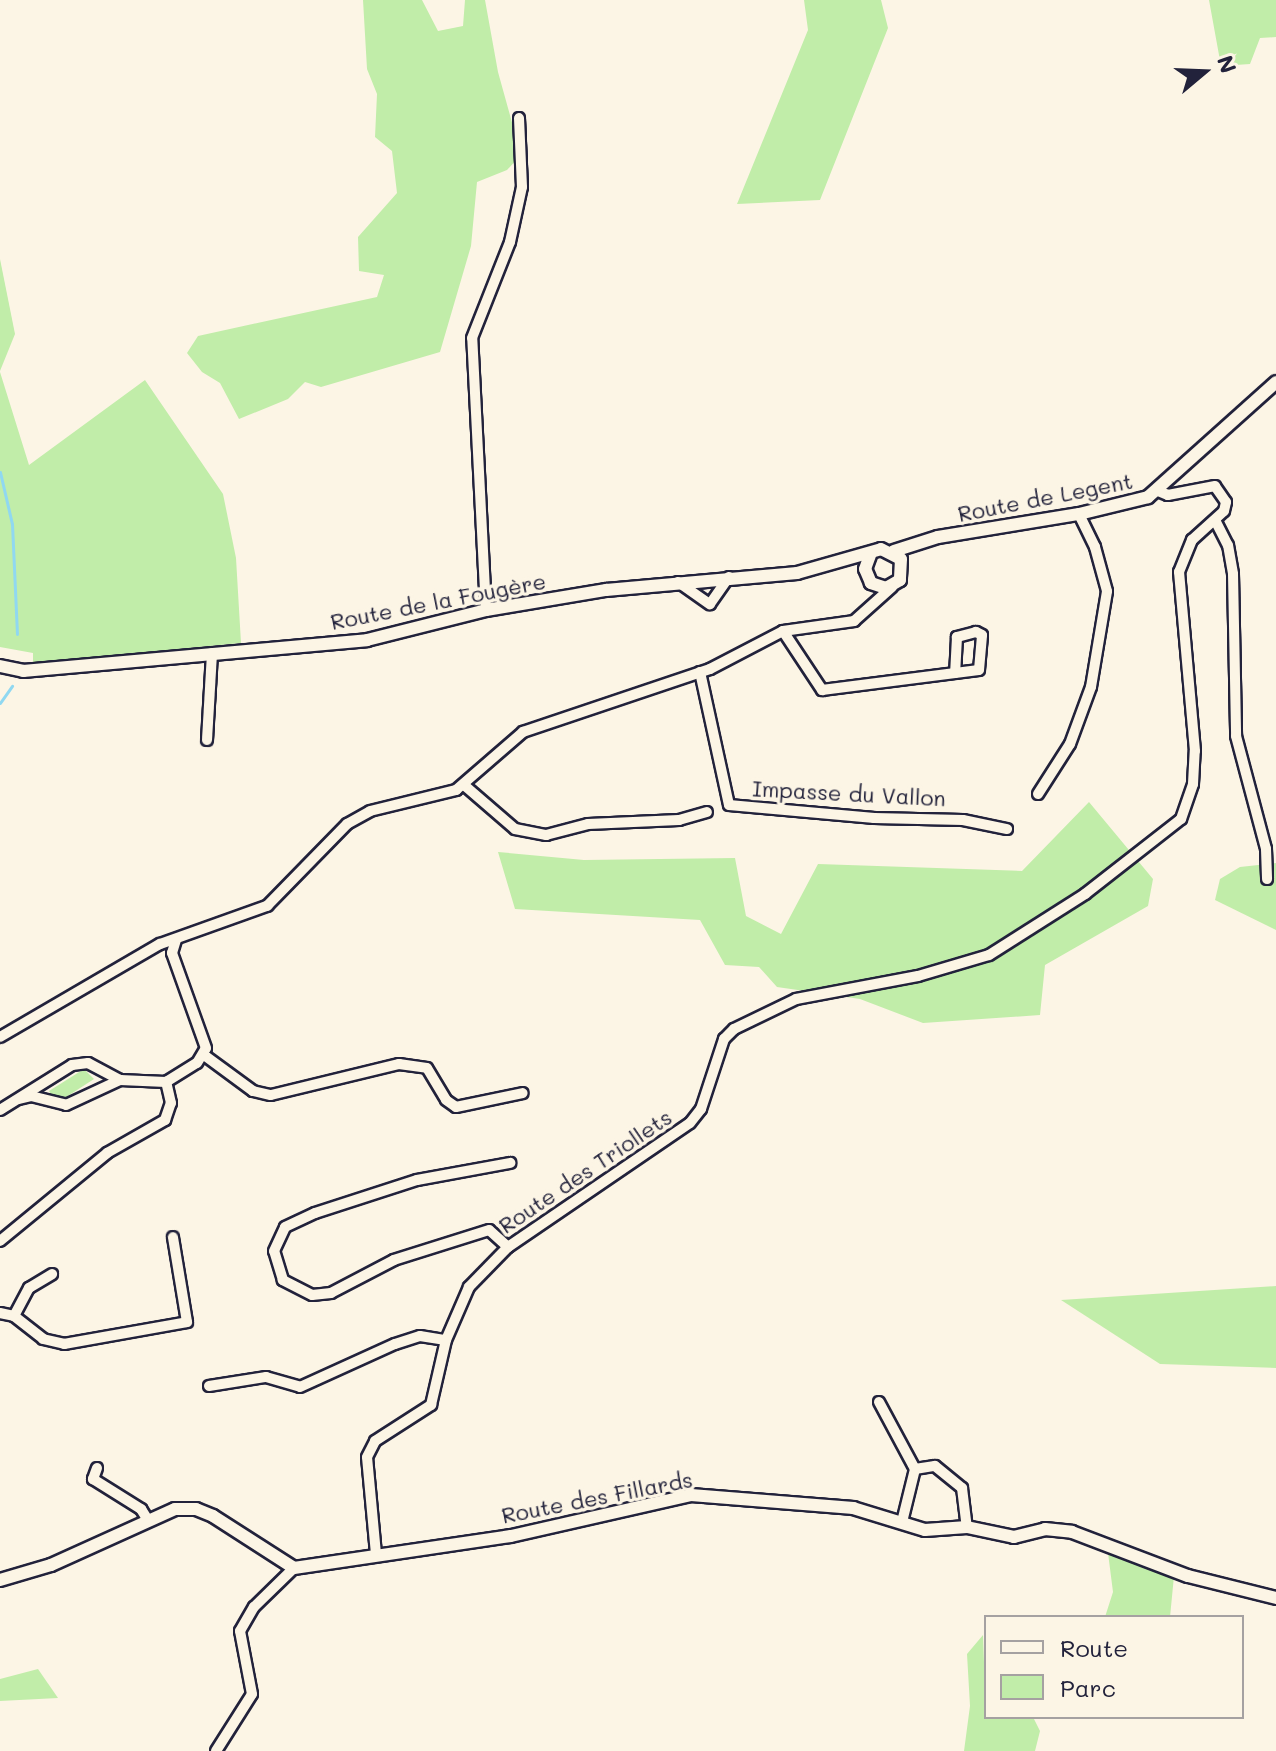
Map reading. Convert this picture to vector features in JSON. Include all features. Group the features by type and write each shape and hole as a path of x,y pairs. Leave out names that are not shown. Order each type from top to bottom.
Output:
{"street":[{"path":"486,610 472,338 510,242 522,187 519,118"},
{"name":"Route de Legent","path":"894,551 1079,514 1158,491 1276,382"},
{"path":"1158,491 1168,495 1215,486 1226,502 1215,520 1228,545 1233,574 1236,736 1266,849 1267,879"},
{"path":"1038,794 1070,744 1091,687 1107,591 1095,547 1079,514"},
{"name":"Route des Triollets","path":"376,1554 367,1457 375,1441 431,1405 446,1340 469,1287 508,1247 690,1123 701,1109 724,1039 750,1019 796,999 918,976 989,955 1085,894 1172,829 1188,806 1195,770 1179,572 1192,540 1215,520"},
{"path":"0,1037 160,944 267,906 358,816 464,785 523,732 700,672 783,631 854,621 892,587 923,544"},
{"path":"872,604 875,586 866,574 870,555 881,549 894,551 904,569"},
{"name":"Route de la Fougère","path":"0,666 23,671 367,640 486,610 678,582 836,566 870,555"},
{"name":"Route de la Fougère","path":"836,566 866,574"},
{"path":"678,582 710,604 729,577"},
{"path":"875,586 892,587"},
{"path":"783,631 822,690 955,673"},
{"path":"207,740 212,653"},
{"name":"Impasse du Vallon","path":"700,672 729,805 874,818 963,820 1007,829"},
{"path":"464,785 515,829 546,835 588,824 679,820 707,812"},
{"path":"176,940 172,953 205,1042 204,1055"},
{"path":"0,1110 72,1065 88,1063 120,1080 166,1082 204,1055"},
{"path":"204,1055 253,1091 271,1095 399,1064 427,1068 446,1100 456,1107 523,1093"},
{"path":"19,1099 31,1096 66,1105 120,1080"},
{"path":"0,1241 107,1153 165,1120 171,1103 166,1082"},
{"path":"508,1247 489,1230 394,1260 331,1293 312,1295 283,1280 274,1251 285,1227 315,1213 417,1180 510,1163"},
{"path":"0,1313 14,1316 43,1339 64,1344 187,1322 173,1237"},
{"path":"14,1316 29,1288 52,1274"},
{"path":"209,1386 266,1377 300,1387 395,1344 420,1336 446,1340"},
{"path":"879,1402 915,1469 902,1522"},
{"path":"915,1469 935,1466 962,1488 967,1527"},
{"path":"97,1468 93,1479 141,1509 148,1520"},
{"name":"Route des Fillards","path":"294,1568 511,1536 691,1495 853,1508 925,1530 967,1527 1014,1537 1045,1529 1072,1532 1188,1576 1276,1598"},
{"path":"0,1580 26,1576 175,1509 196,1509 294,1568 254,1607 240,1631 252,1694 216,1751"}],"green space":[{"path":"363,0 422,0 438,31 463,26 465,0 485,0 498,72 521,155 507,170 477,182 471,246 440,352 321,387 305,382 288,399 239,419 220,383 202,372 187,353 198,336 377,297 384,275 359,271 358,237 397,193 392,151 375,137 377,94 367,69"},
{"path":"804,0 881,0 888,28 820,200 737,204 808,30"},
{"path":"1209,0 1276,0 1276,37 1260,38 1250,64 1221,66"},
{"path":"0,259 15,334 0,371"},
{"path":"0,372 29,465 145,380 223,494 236,558 241,643 33,663 33,653 0,647"},
{"path":"1089,802 1153,879 1148,906 1045,965 1040,1015 923,1023 860,999 777,987 759,967 725,965 700,920 515,909 498,852 584,860 735,858 746,916 781,934 818,864 1022,871"},
{"path":"1276,863 1276,930 1215,900 1220,879 1240,867"},
{"path":"84,1069 94,1079 60,1101 53,1098 49,1091"},
{"path":"1276,1286 1276,1368 1160,1364 1061,1300"},
{"path":"1108,1553 1174,1576 1170,1615 1106,1615 1113,1592"},
{"path":"983,1635 984,1719 1034,1719 1040,1731 1035,1751 964,1751 970,1706 967,1654"},
{"path":"38,1669 58,1698 0,1701 0,1679"}],"waterway":[{"path":"0,472 12,524 17,634"},
{"path":"0,703 12,686"}]}
